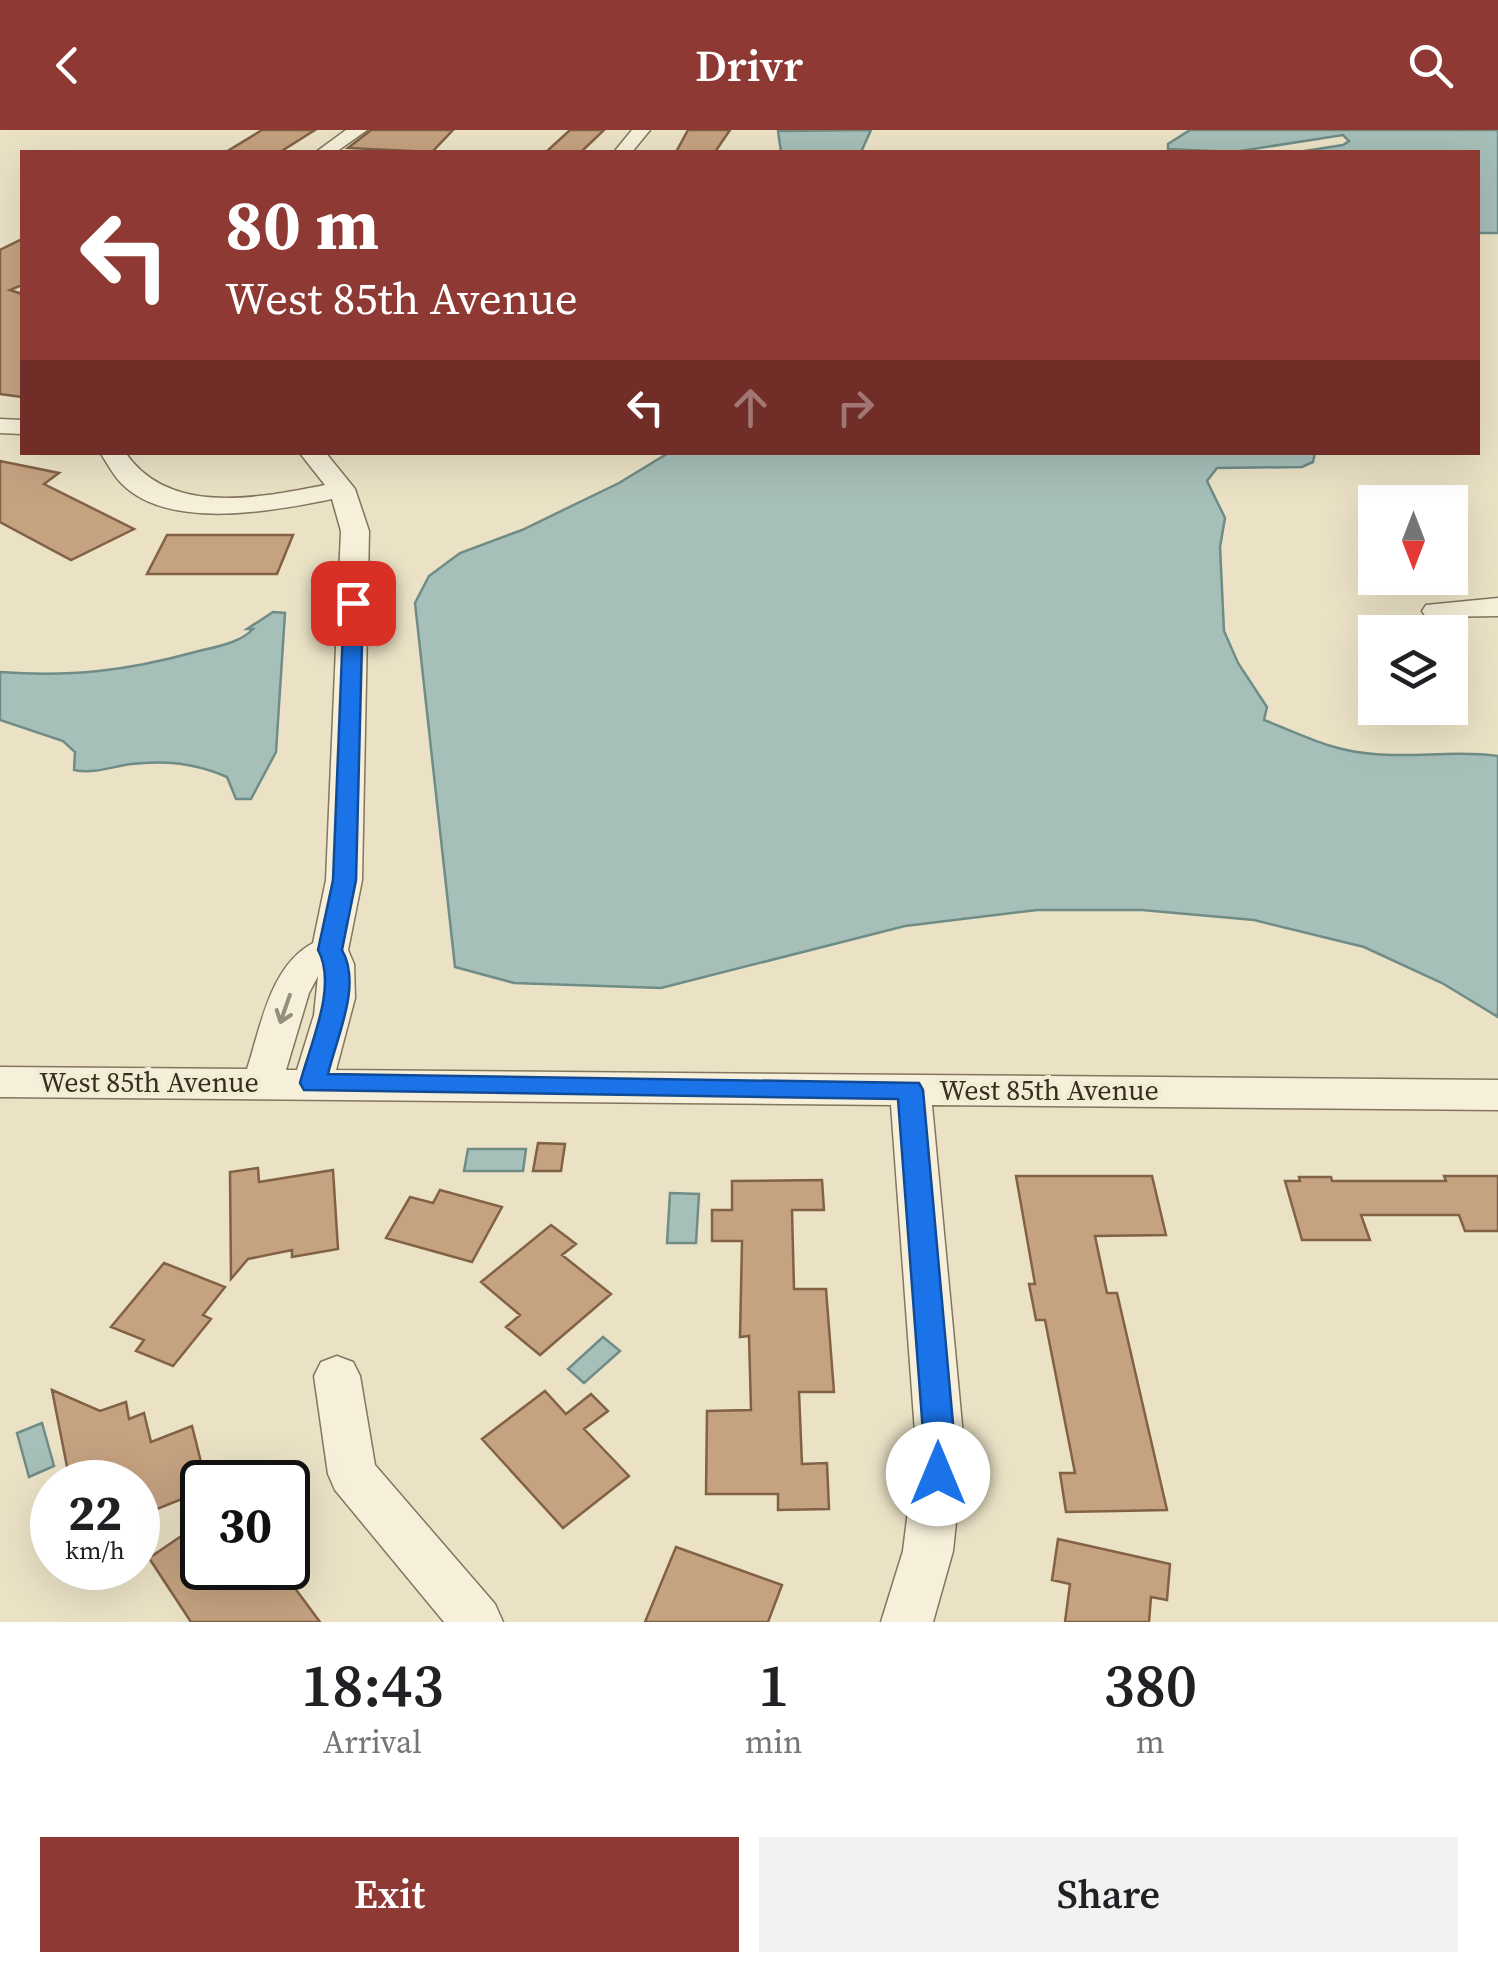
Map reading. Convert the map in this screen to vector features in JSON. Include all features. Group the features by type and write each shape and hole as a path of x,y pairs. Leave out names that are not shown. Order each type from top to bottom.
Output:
{"street":[{"path":"328,150 358,130"},
{"path":"625,150 641,130"},
{"path":"114,455 139,485 193,502 248,505 342,489"},
{"path":"313,1083 338,984 339,966 330,950 344,880 355,546 355,520 342,489 314,455"},
{"path":"1436,611 1498,607"},
{"path":"262,1083 290,993 308,962 330,950"},
{"name":"West 85th Avenue","path":"0,1082 1498,1095"},
{"path":"908,1622 928,1551 940,1446 910,1090"},
{"path":"337,1376 352,1474 477,1622"}],"water":[{"path":"871,130 862,150 781,150 778,131"},
{"path":"1190,130 1498,130 1498,233 1480,233 1480,150 1311,150 1343,145 1349,141 1343,135 1247,150 1168,149 1168,144"},
{"path":"665,455 1315,455 1313,462 1302,467 1217,468 1207,481 1225,518 1220,547 1224,631 1238,663 1267,707 1264,720 1344,750 1389,755 1498,756 1498,1017 1442,983 1364,947 1254,920 1142,910 1037,910 905,926 661,988 514,983 455,967 415,603 429,576 460,553 522,530 619,483"},
{"path":"273,612 285,613 276,752 251,799 236,799 227,777 180,764 144,763 96,771 74,770 75,752 63,741 0,720 0,672 75,673 146,664 234,642"},
{"path":"468,1149 526,1149 523,1171 464,1171"},
{"path":"670,1193 699,1194 696,1243 667,1243"},
{"path":"603,1337 620,1351 584,1383 568,1369"},
{"path":"42,1423 52,1460 30,1460 29,1477 17,1433"}],"building":[{"path":"262,130 315,130 283,150 229,150"},
{"path":"371,130 453,130 434,150 348,148"},
{"path":"570,130 604,130 583,150 548,150"},
{"path":"688,130 730,130 716,150 677,150"},
{"path":"20,240 20,286 10,290 20,293 20,397 0,394 0,250"},
{"path":"0,461 59,473 44,484 134,529 71,560 0,522"},
{"path":"167,535 293,535 277,574 147,574"},
{"path":"538,1143 565,1144 561,1171 533,1171"},
{"path":"258,1168 259,1182 333,1170 338,1249 292,1257 292,1250 248,1259 231,1279 230,1172"},
{"path":"1016,1176 1152,1176 1166,1235 1095,1236 1107,1293 1117,1293 1167,1510 1066,1512 1060,1473 1075,1473 1045,1320 1036,1320 1029,1284 1035,1284"},
{"path":"1444,1176 1498,1176 1498,1231 1465,1231 1459,1215 1361,1215 1370,1240 1302,1240 1285,1181 1331,1177 1332,1181 1446,1181"},
{"path":"822,1180 824,1210 792,1210 794,1289 826,1289 834,1392 799,1392 802,1464 827,1463 829,1509 778,1510 778,1494 706,1494 707,1411 751,1410 749,1336 740,1337 742,1241 712,1241 712,1210 732,1210 732,1181"},
{"path":"440,1190 502,1207 472,1262 386,1238 410,1197 433,1203"},
{"path":"551,1225 576,1244 562,1255 611,1294 540,1355 506,1327 520,1315 481,1282"},
{"path":"164,1263 225,1287 203,1315 211,1319 173,1366 136,1351 144,1340 111,1327"},
{"path":"52,1390 100,1411 126,1402 129,1419 144,1413 151,1442 192,1426 200,1460 180,1460 180,1500 160,1508 160,1460 66,1460"},
{"path":"545,1391 566,1414 591,1394 608,1411 584,1429 629,1476 563,1528 482,1439"},
{"path":"180,1537 180,1590 296,1590 320,1622 191,1622 160,1575 160,1551"},
{"path":"1058,1539 1170,1564 1167,1600 1151,1597 1149,1622 1065,1622 1070,1584 1052,1580"},
{"path":"676,1547 782,1585 768,1622 645,1622"}],"route":[{"path":"353,603 344,880 330,950 339,966 338,984 313,1083 910,1090 940,1446 938,1474"}]}
